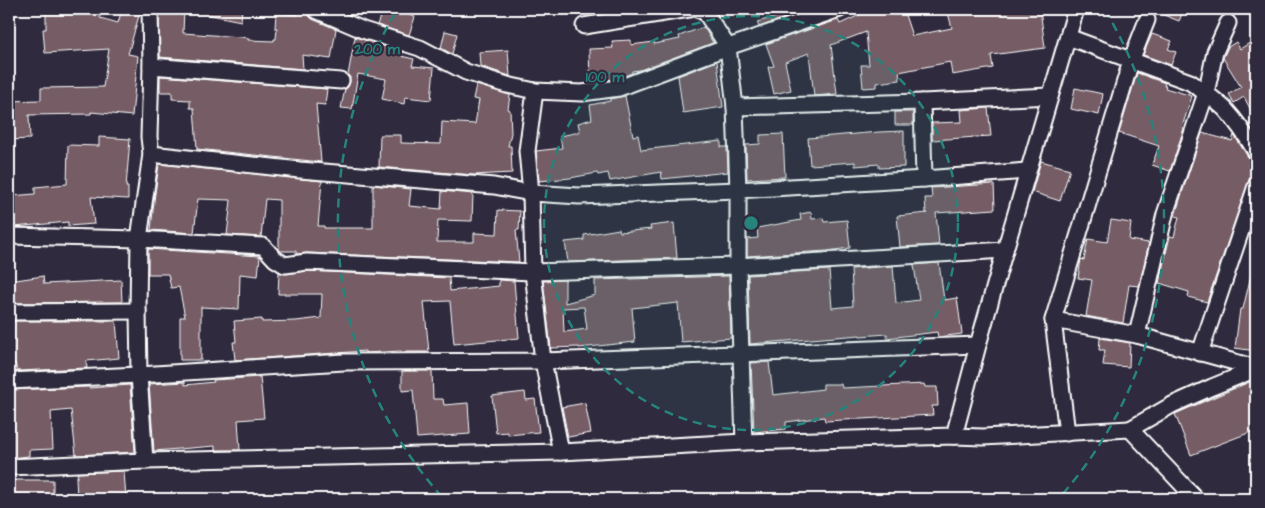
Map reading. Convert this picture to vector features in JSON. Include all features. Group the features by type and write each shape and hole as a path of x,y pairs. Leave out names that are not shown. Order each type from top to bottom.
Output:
{"street":[{"path":"145,461 139,375 138,311 139,239 151,154 149,137 150,9"},
{"path":"315,9 363,30 420,48 466,72 507,85 535,90 582,93 619,88 728,47 840,9"},
{"path":"584,26 689,9"},
{"path":"954,436 1005,250 1076,9"},
{"path":"703,10 728,47 735,106 744,442"},
{"path":"1067,433 1053,320 1131,61 1147,20"},
{"path":"1137,335 1165,214 1206,93 1215,52 1228,23"},
{"path":"1068,37 1190,82 1226,110 1244,132 1256,152"},
{"path":"150,66 341,81"},
{"path":"535,90 528,151 531,193 532,272 543,361 561,452"},
{"path":"735,106 922,102 1050,96"},
{"path":"922,102 924,180"},
{"path":"151,154 300,170 477,185 531,193 579,196 924,180 1028,171"},
{"path":"1200,353 1256,186"},
{"path":"9,236 139,239 263,246 275,259 285,265 306,262 532,272 738,266 1005,250"},
{"path":"9,312 138,311"},
{"path":"1053,320 1137,335 1256,369"},
{"path":"9,381 344,362 543,361 978,345"},
{"path":"9,467 145,461 561,452 744,442 954,436 983,437 1130,429 1172,405 1256,369"},
{"path":"1130,429 1196,499"}],"building":[{"path":"46,9 100,9 100,18 118,23 122,9 140,12 128,54 138,56 132,116 91,112 91,114 29,115 30,139 9,140 9,101 41,100 41,88 103,87 109,49 45,53 43,29 46,29"},
{"path":"159,9 184,9 183,33 274,41 277,28 275,28 276,13 308,14 312,19 336,29 331,59 302,55 303,69 160,57"},
{"path":"206,9 242,9 241,21 206,14"},
{"path":"383,9 392,9 415,17 409,35 377,25"},
{"path":"772,9 790,9 793,15 759,27 757,22 776,17"},
{"path":"862,9 903,9 912,36 952,28 947,9 1040,9 1045,48 991,55 993,68 952,75 950,62 899,72 900,80 877,83 877,87 863,88 861,65 869,65 866,32 831,45 837,94 814,96 809,53 785,62 791,90 774,94 768,67 774,66 766,44 838,20 840,24 864,13"},
{"path":"1151,9 1184,9 1179,21"},
{"path":"704,27 713,43 640,70 632,71 632,73 617,79 590,81 589,49 613,48 612,41 631,40 631,45 654,42 654,44 680,39 679,36"},
{"path":"445,31 457,34 452,54 441,48"},
{"path":"1152,34 1172,41 1168,49 1176,52 1171,65 1143,55"},
{"path":"355,37 403,52 401,56 414,59 412,66 434,68 431,100 405,97 404,104 382,99 386,79 358,74 352,109 341,108 345,89 350,82 348,75"},
{"path":"1256,39 1256,120 1244,97 1234,103 1229,94 1241,87 1223,58 1228,47 1236,42 1240,49"},
{"path":"508,50 510,76 480,66 479,52"},
{"path":"717,61 723,107 683,113 678,76"},
{"path":"1137,73 1165,83 1165,88 1192,96 1170,171 1152,165 1159,146 1119,133"},
{"path":"160,76 327,89 325,105 316,104 321,162 197,149 194,108 190,108 190,100 172,99 172,92 160,92"},
{"path":"476,85 510,95 508,109 510,110 511,133 508,146 511,146 512,173 474,175 379,167 380,135 401,135 401,143 441,144 442,122 475,124 479,100 473,99"},
{"path":"1075,88 1103,94 1099,115 1071,109"},
{"path":"625,96 633,136 638,135 641,150 721,141 721,147 727,147 728,172 662,179 661,172 610,181 608,173 598,175 597,173 539,181 536,151 562,148 560,136 580,132 578,123 592,119 590,105"},
{"path":"988,108 991,136 932,140 932,123 962,122 961,110"},
{"path":"895,112 913,112 913,125 895,125"},
{"path":"904,131 904,167 879,168 879,164 855,166 855,162 810,165 808,138"},
{"path":"1202,133 1232,141 1234,135 1248,157 1254,161 1207,302 1188,297 1189,292 1159,283 1170,236 1174,237 1179,217 1175,216"},
{"path":"783,134 785,177 747,179 746,145 760,144 760,135"},
{"path":"99,137 130,139 126,187 128,187 128,199 91,197 94,224 68,226 68,222 14,227 11,196 35,194 35,187 67,184 68,145 99,146"},
{"path":"1041,161 1070,169 1060,201 1032,192"},
{"path":"159,164 322,181 318,226 324,226 324,228 373,228 373,185 411,189 409,206 441,209 442,191 473,194 472,221 438,220 437,242 474,242 474,233 497,234 498,210 520,211 519,230 516,230 519,262 296,254 296,251 280,251 279,200 265,199 261,237 227,235 231,200 198,199 194,233 151,230"},
{"path":"994,184 995,209 936,213 939,245 900,247 897,216 928,213 926,213 925,198 932,198 931,188"},
{"path":"811,212 812,219 823,218 824,222 847,220 850,248 747,256 747,239 758,238 757,228 801,220 800,214"},
{"path":"1111,220 1131,223 1129,240 1149,243 1139,286 1129,285 1123,323 1086,316 1092,280 1078,278 1081,259 1084,260 1088,239 1107,242"},
{"path":"674,223 677,258 568,262 565,242 584,240 584,235 619,229 620,232 651,229 650,226"},
{"path":"148,249 260,256 258,276 240,274 239,309 201,307 201,360 180,360 180,317 185,317 179,287 171,288 168,274 148,274"},
{"path":"939,263 944,300 957,298 962,334 938,337 937,332 887,338 887,334 860,335 750,344 748,275 829,270 832,308 853,306 851,269 893,266 896,303 919,300 914,265"},
{"path":"307,271 449,278 450,291 499,286 499,280 514,281 519,338 454,344 450,301 424,302 429,352 365,353 365,351 235,360 233,342 236,342 234,321 262,319 262,322 296,321 321,318 322,294 278,294 279,272 286,274"},
{"path":"1252,271 1256,272 1256,351 1235,348 1240,309 1243,309"},
{"path":"43,276 44,284 121,280 122,302 9,303 9,281"},
{"path":"729,276 731,338 681,342 678,303 632,308 635,342 579,348 551,348 543,281 565,280 565,303 595,295 595,280","holes":["584,307 587,329 564,332 563,308"]},
{"path":"9,321 116,321 119,358 86,361 87,368 17,371 15,363 9,364"},
{"path":"1100,338 1130,343 1129,367 1103,365 1105,350 1099,350"},
{"path":"769,362 773,395 823,389 823,384 841,384 842,388 924,384 925,387 937,387 938,406 932,406 933,415 825,421 824,417 786,422 786,429 754,432 751,363"},
{"path":"402,371 432,371 433,399 443,399 444,405 468,403 470,434 417,438 413,390 402,391"},
{"path":"260,377 264,418 238,420 240,450 215,450 215,446 154,451 149,384 185,382 185,385 214,382 213,380"},
{"path":"1254,380 1256,386 1256,430 1191,455 1175,414"},
{"path":"130,385 135,452 76,455 71,410 51,412 53,449 29,450 29,456 9,458 9,390"},
{"path":"525,392 526,400 535,399 539,432 508,435 508,432 496,433 492,396"},
{"path":"585,403 591,433 568,437 562,407"},
{"path":"124,471 126,499 77,499 77,473"},
{"path":"9,480 53,480 53,499 9,499"}]}
